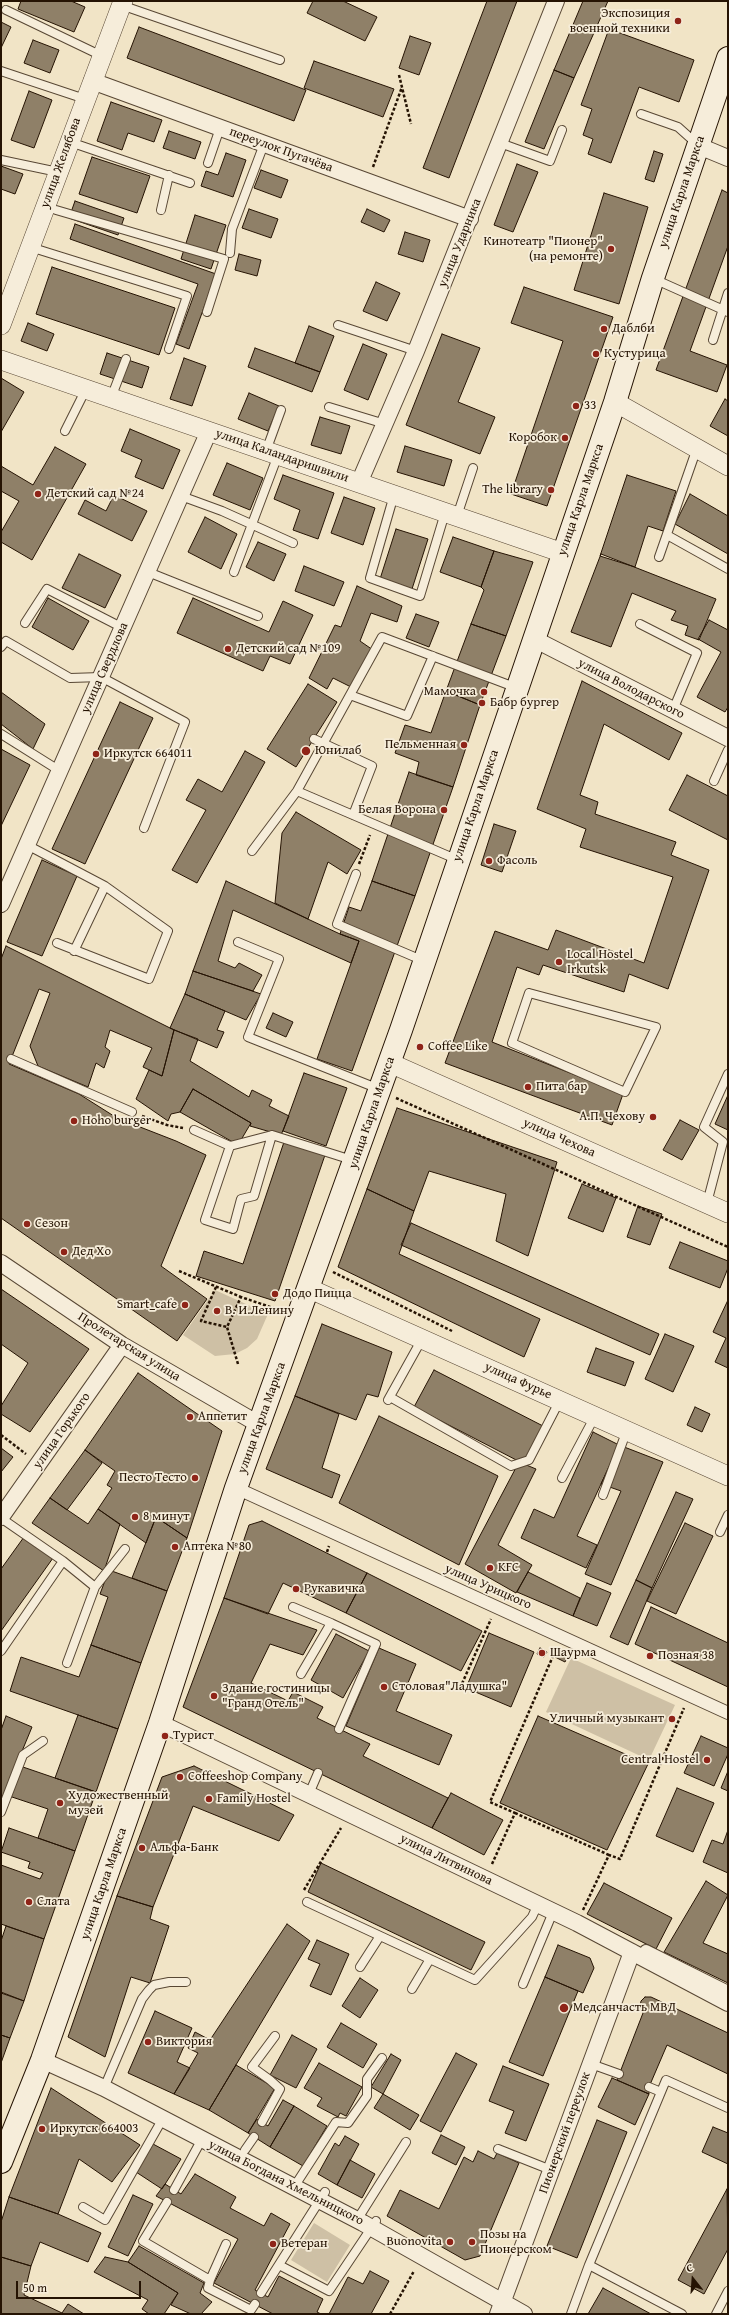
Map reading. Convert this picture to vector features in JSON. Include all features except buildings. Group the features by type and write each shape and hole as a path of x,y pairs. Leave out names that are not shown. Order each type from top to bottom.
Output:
{"main road":[{"name":"улица Карла Маркса","path":"1,2162 42,2060 160,1723 236,1488 260,1425 308,1288 355,1161 387,1093 390,1063 458,860 518,688 562,552 615,402 653,278 728,58"}],"street":[{"name":"улица Ударника","path":"359,483 416,351 556,1"},
{"name":"улица Желябова","path":"1,325 122,3"},
{"name":"переулок Пугачёва","path":"92,81 470,218"},
{"path":"699,146 728,158"},
{"name":"улица Каландаришвили","path":"1,360 562,552"},
{"path":"615,402 728,466"},
{"name":"улица Свердлова","path":"1,904 182,496 209,431"},
{"name":"улица Володарского","path":"534,639 673,710 728,740"},
{"name":"улица Чехова","path":"390,1063 728,1213"},
{"name":"Пролетарская улица","path":"1,1263 122,1345 260,1425"},
{"name":"улица Фурье","path":"308,1288 728,1476"},
{"name":"улица Горького","path":"1,1517 40,1464 122,1345"},
{"name":"улица Урицкого","path":"236,1488 497,1606 728,1713"},
{"name":"улица Литвинова","path":"160,1723 553,1912 639,1951 728,2003"},
{"path":"639,1951 728,1992"},
{"name":"Пионерский переулок","path":"500,2308 591,2064 639,1951"},
{"name":"улица Богдана Хмельницкого","path":"42,2060 104,2088 162,2120 294,2187 322,2196 421,2256 500,2308 524,2314"}],"lane":[{"path":"122,3 280,60"},
{"path":"6,10 102,56"},
{"path":"1,71 85,99"},
{"path":"641,114 678,127 699,146"},
{"path":"208,163 220,128"},
{"path":"500,143 550,161 562,130"},
{"path":"69,141 190,183"},
{"path":"230,253 232,229 264,144"},
{"path":"1,160 58,172"},
{"path":"161,210 169,175"},
{"path":"56,210 224,259 207,312"},
{"path":"30,247 187,296 169,349"},
{"path":"653,278 728,312"},
{"path":"713,340 728,292"},
{"path":"338,325 416,351"},
{"path":"110,398 126,359"},
{"path":"65,431 86,389"},
{"path":"329,407 385,424"},
{"path":"234,572 252,524 272,453 281,410"},
{"path":"659,557 697,448"},
{"path":"394,495 370,578 420,596 451,514 473,468"},
{"path":"182,496 293,542"},
{"path":"667,535 728,569"},
{"path":"148,572 258,616"},
{"path":"25,623 47,589 123,628"},
{"path":"640,624 697,653 673,710"},
{"path":"252,851 297,791 382,637 518,688"},
{"path":"1,647 6,641 70,678 101,677 185,722 144,828"},
{"path":"350,695 407,716 432,656"},
{"path":"1,734 60,771"},
{"path":"314,739 372,766 353,815"},
{"path":"714,781 728,740"},
{"path":"297,791 458,860"},
{"path":"27,845 105,886 168,931 149,979 56,943"},
{"path":"356,874 337,924 424,961"},
{"path":"74,950 105,886"},
{"path":"238,942 279,959 248,1037 387,1093"},
{"path":"529,993 656,1027 624,1092 512,1043 529,993"},
{"path":"11,1059 132,1112"},
{"path":"707,1203 723,1142 704,1127 728,1074"},
{"path":"194,1130 230,1146 272,1135 355,1161"},
{"path":"230,1146 205,1220 233,1229 241,1199 254,1196 272,1135"},
{"path":"422,1338 389,1399 511,1466 529,1460 560,1400"},
{"path":"562,1478 595,1416"},
{"path":"603,1495 627,1430"},
{"path":"720,1532 728,1515"},
{"path":"1,1517 63,1561 95,1587"},
{"path":"67,1663 95,1587 125,1549"},
{"path":"1,1651 63,1561"},
{"path":"294,1607 376,1644 339,1729"},
{"path":"301,1674 331,1623"},
{"path":"1,1812 23,1755 43,1741"},
{"path":"309,1794 318,1773"},
{"path":"307,1902 475,1980 532,1917 538,1904"},
{"path":"523,1984 553,1912"},
{"path":"360,1967 380,1936"},
{"path":"412,1989 430,1959"},
{"path":"104,2088 142,1999 154,1985 186,1982"},
{"path":"262,2122 280,2089 252,2067 274,2036"},
{"path":"294,2187 336,2122 348,2123 367,2096 367,2079 382,2058"},
{"path":"591,2064 619,2074"},
{"path":"571,2314 589,2265 666,2080 728,2108"},
{"path":"649,2087 661,2092"},
{"path":"84,2207 105,2220 162,2120"},
{"path":"245,2150 254,2137"},
{"path":"174,2190 202,2139"},
{"path":"279,2265 329,2291 368,2223 406,2142"},
{"path":"498,2148 551,2170"},
{"path":"261,2293 322,2196"},
{"path":"167,2202 143,2241 210,2280"},
{"path":"226,2244 208,2288 251,2310 255,2304"},
{"path":"589,2265 682,2314"},
{"path":"716,2314 728,2291"}],"path":[{"path":"399,75 411,124"},
{"path":"373,167 402,86"},
{"path":"356,874 374,825"},
{"path":"387,1093 728,1247"},
{"path":"132,1112 167,1125 194,1130"},
{"path":"179,1271 216,1287 276,1309"},
{"path":"216,1287 201,1320 227,1327"},
{"path":"238,1364 227,1327 242,1297"},
{"path":"1,1435 40,1464"},
{"path":"460,1688 497,1606"},
{"path":"562,1636 490,1802 620,1859 690,1695"},
{"path":"485,1879 515,1813"},
{"path":"307,1902 302,1893 342,1827"},
{"path":"577,1923 609,1855"},
{"path":"390,2314 421,2256"}],"shaded area":[{"path":"215,1290 268,1314 257,1339 247,1348 235,1354 215,1356 183,1335"},
{"path":"571,1658 675,1705 649,1760 546,1712"},
{"path":"314,2223 350,2245 327,2282 291,2260"}],"place":[{"name":"Экспозиция военной техники","path":"678,21"},
{"name":"Кинотеатр \"Пионер\" (на ремонте)","path":"611,249"},
{"name":"Даблби","path":"604,329"},
{"name":"Кустурица","path":"596,354"},
{"name":"33","path":"576,406"},
{"name":"Коробок","path":"565,438"},
{"name":"The library","path":"551,490"},
{"name":"Детский сад №24","path":"38,494"},
{"name":"Детский сад №109","path":"228,649"},
{"name":"Мамочка","path":"484,692"},
{"name":"Бабр бургер","path":"482,703"},
{"name":"Пельменная","path":"464,745"},
{"name":"Юнилаб","path":"306,751"},
{"name":"Иркутск 664011","path":"96,754"},
{"name":"Белая Ворона","path":"444,810"},
{"name":"Фасоль","path":"489,861"},
{"name":"Local Hostel Irkutsk","path":"559,962"},
{"name":"Coffee Like","path":"420,1047"},
{"name":"Пита бар","path":"528,1087"},
{"name":"А.П. Чехову","path":"653,1117"},
{"name":"Hoho burger","path":"74,1121"},
{"name":"Сезон","path":"27,1224"},
{"name":"Дед Хо","path":"64,1252"},
{"name":"Додо Пицца","path":"275,1294"},
{"name":"Smart_cafe","path":"185,1305"},
{"name":"В. И.Ленину","path":"217,1311"},
{"name":"Аппетит","path":"190,1417"},
{"name":"Песто Тесто","path":"195,1478"},
{"name":"8 минут","path":"135,1517"},
{"name":"Аптека №80","path":"175,1547"},
{"name":"KFC","path":"490,1568"},
{"name":"Рукавичка","path":"296,1589"},
{"name":"Шаурма","path":"542,1653"},
{"name":"Позная 38","path":"650,1656"},
{"name":"Столовая\"Ладушка\"","path":"384,1687"},
{"name":"Здание гостиницы \"Гранд Отель\"","path":"214,1696"},
{"name":"Уличный музыкант","path":"672,1719"},
{"name":"Турист","path":"165,1736"},
{"name":"Central Hostel","path":"707,1760"},
{"name":"Coffeeshop Company","path":"180,1777"},
{"name":"Family Hostel","path":"209,1799"},
{"name":"Художественный музей","path":"60,1803"},
{"name":"Альфа-Банк","path":"142,1848"},
{"name":"Слата","path":"29,1902"},
{"name":"Медсанчасть МВД","path":"564,2008"},
{"name":"Виктория","path":"148,2042"},
{"name":"Иркутск 664003","path":"42,2129"},
{"name":"Buonovita","path":"450,2242"},
{"name":"Позы на Пионерском","path":"472,2242"},
{"name":"Ветеран","path":"273,2244"}]}
